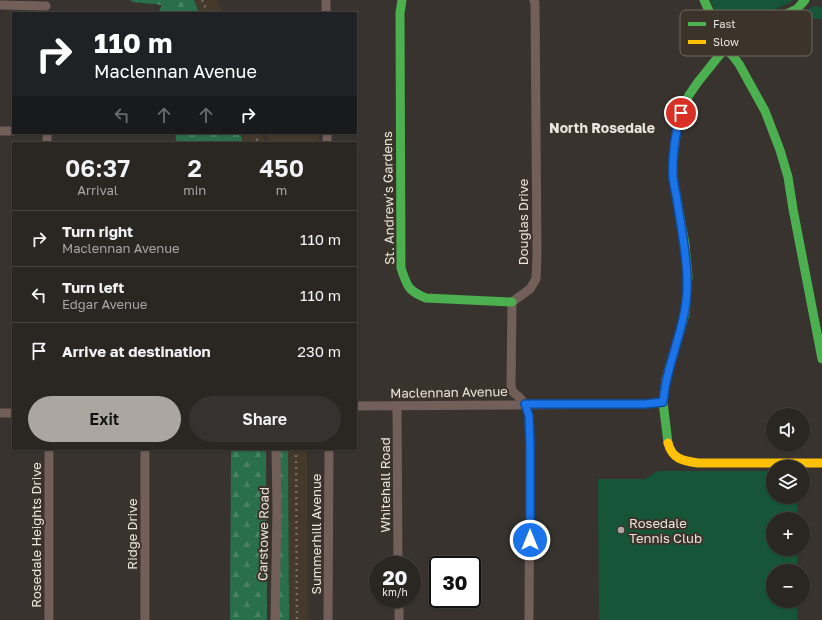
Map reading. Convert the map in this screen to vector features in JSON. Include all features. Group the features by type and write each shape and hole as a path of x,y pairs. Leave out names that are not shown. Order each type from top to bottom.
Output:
{"street":[{"path":"326,0 326,12"},
{"name":"St. Andrew's Gardens","path":"402,0 400,13 401,268 406,284 416,294 426,298 512,302"},
{"name":"Douglas Drive","path":"512,302 530,290 536,279 534,0"},
{"path":"704,0 709,10"},
{"path":"795,10 805,0"},
{"path":"0,5 46,6"},
{"path":"719,56 689,95 677,127 673,161 673,178 685,244 688,277 685,314 666,379 663,402 669,448 678,459 698,463 822,463"},
{"path":"733,56 739,64 765,111 788,177 822,359"},
{"path":"0,131 12,131"},
{"path":"512,302 511,386 513,392 525,404 529,416 530,620"},
{"name":"Maclennan Avenue","path":"357,406 645,404 663,402"},
{"name":"Whitehall Road","path":"397,406 398,556"},
{"path":"0,413 12,413"},
{"name":"Rosedale Heights Drive","path":"49,450 49,620"},
{"name":"Ridge Drive","path":"145,450 145,620"},
{"name":"Carstowe Road","path":"275,620 277,509 276,450"},
{"name":"Summerhill Avenue","path":"328,620 329,450"},
{"path":"399,608 399,620"}],"shaded area":[{"path":"194,0 217,0 223,12 199,12"},
{"path":"240,134 262,134 265,142 243,142"},
{"path":"266,134 319,134 319,142 269,142"},
{"path":"288,450 307,450 308,620 289,620"}],"green space":[{"path":"130,0 194,0 199,12 158,12 162,5 133,2"},
{"path":"710,0 793,0 774,10 715,10"},
{"path":"813,6 822,9 822,19 812,19 812,10 809,10"},
{"path":"175,134 240,134 243,142 177,142"},
{"path":"231,450 266,450 267,620 230,620"},
{"path":"279,450 288,450 289,620 279,620"},
{"path":"658,471 766,471 766,504 797,504 797,512 766,512 766,556 797,556 797,564 766,564 766,608 797,608 797,620 599,620 598,479 645,479"}],"railway":[{"path":"202,0 208,12"},
{"path":"255,134 258,142"},
{"path":"296,450 297,620"}],"traffic: fast":[{"path":"402,0 400,13 401,268 405,279 409,287 415,293 426,298 512,302"},
{"path":"704,0 709,10"},
{"path":"795,10 805,0"},
{"path":"668,443 663,402 666,379 685,314 688,277 685,244 673,178 673,161 677,127 689,95 719,56"},
{"path":"733,56 739,64 765,111 780,150 788,177 822,359"}],"traffic: slow":[{"path":"668,443 672,453 675,456 683,460 698,463 822,463"}],"place":[{"name":"Rosedale Tennis Club","path":"621,530"}],"district":[{"name":"North Rosedale","path":"602,128"}],"route":[{"path":"530,540 529,416 525,404 645,404 663,402 666,379 685,314 688,277 685,244 673,178 675,142 681,113"}]}
